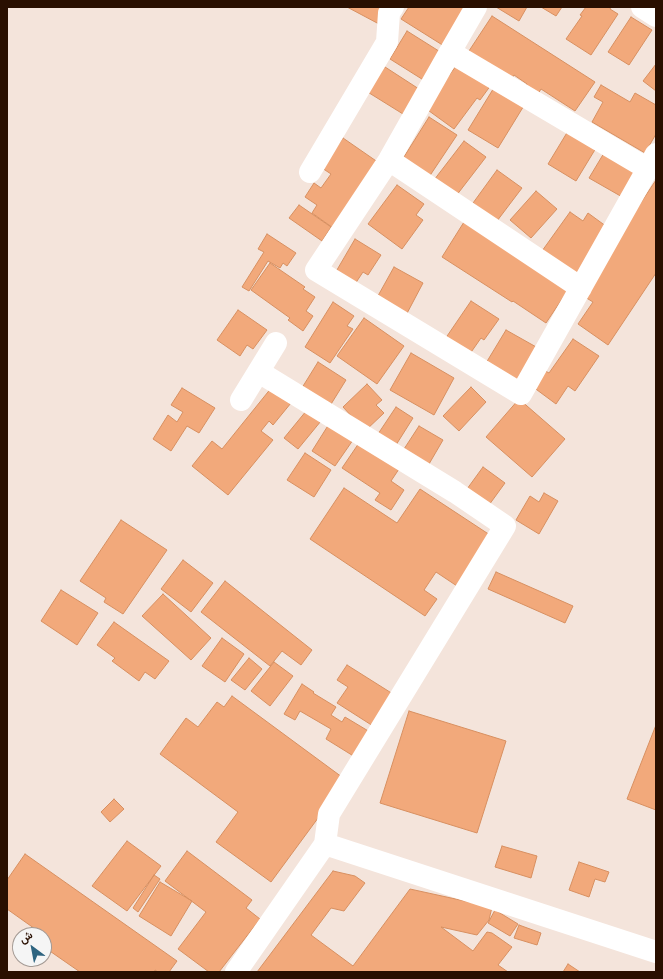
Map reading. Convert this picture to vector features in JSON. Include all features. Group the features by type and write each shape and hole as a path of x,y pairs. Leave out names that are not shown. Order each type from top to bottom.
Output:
{"street":[{"path":"310,172 387,42 389,13 393,7"},
{"path":"450,52 652,162 521,394 316,270 389,160 450,52 476,7"},
{"path":"642,7 656,16"},
{"path":"389,160 581,288"},
{"path":"241,400 276,343"},
{"path":"236,972 325,844 329,814 505,526 455,492 258,372"},
{"path":"325,844 656,952"}],"building":[{"path":"347,7 388,7 379,24"},
{"path":"409,7 469,7 444,46 401,19"},
{"path":"496,7 527,7 519,21"},
{"path":"541,7 562,7 556,16"},
{"path":"586,7 611,7 610,9 618,14 591,55 566,39 582,16 580,15"},
{"path":"492,16 595,82 575,111 541,89 536,97 524,90 527,84 514,75 508,84 465,57"},
{"path":"631,17 652,30 629,65 608,52"},
{"path":"407,31 442,53 425,81 390,59"},
{"path":"459,62 491,85 480,100 477,98 454,129 425,108"},
{"path":"656,64 656,91 643,81"},
{"path":"382,65 419,89 403,114 366,91"},
{"path":"601,85 630,102 635,93 656,105 656,134 645,153 592,122 603,102 594,97"},
{"path":"495,86 525,104 498,148 468,130"},
{"path":"429,117 457,135 429,177 402,160"},
{"path":"568,131 596,148 576,181 548,164"},
{"path":"343,138 382,165 336,230 312,213 317,205 305,197 314,183 321,188 331,174 322,168"},
{"path":"464,141 486,157 456,196 434,180"},
{"path":"604,153 639,173 624,198 589,178"},
{"path":"497,170 522,188 497,221 473,203"},
{"path":"656,180 656,273 608,345 578,324 593,302 580,294"},
{"path":"397,185 424,204 416,215 423,220 402,249 368,224"},
{"path":"536,191 557,209 531,238 510,220"},
{"path":"299,205 331,227 322,241 289,218"},
{"path":"570,212 583,221 588,213 614,232 581,279 542,251"},
{"path":"464,222 570,287 546,323 442,257"},
{"path":"267,234 296,253 287,266 283,263 280,268 268,261 249,291 242,287 264,252 258,249"},
{"path":"355,239 381,255 368,275 363,272 353,287 334,275"},
{"path":"270,263 305,287 303,289 315,297 306,311 313,316 303,331 288,320 290,318 251,290"},
{"path":"394,267 423,283 404,319 374,303"},
{"path":"471,301 499,319 484,340 481,338 467,358 443,342"},
{"path":"333,302 354,316 347,326 353,329 330,363 305,347"},
{"path":"238,310 267,330 253,349 247,345 240,356 217,340"},
{"path":"364,318 404,346 377,384 337,356"},
{"path":"506,330 538,348 515,387 483,368"},
{"path":"573,339 599,356 575,391 568,386 556,404 529,384 540,368 549,373"},
{"path":"411,353 454,378 434,415 390,390"},
{"path":"318,362 346,380 328,409 300,391"},
{"path":"367,384 382,400 376,405 384,413 365,431 343,407"},
{"path":"272,387 291,403 273,425 269,421 261,431 273,440 228,495 192,466 212,441 222,449"},
{"path":"471,387 486,402 459,431 443,416"},
{"path":"182,388 215,408 199,433 187,426 171,451 153,439 168,415 177,422 183,412 171,405"},
{"path":"519,399 565,439 532,477 486,437"},
{"path":"396,407 413,418 396,445 378,434"},
{"path":"307,410 321,421 298,449 284,438"},
{"path":"329,424 353,440 335,466 312,451"},
{"path":"419,426 443,440 429,464 404,449"},
{"path":"361,440 399,469 391,481 404,490 391,510 375,500 380,493 342,468"},
{"path":"305,453 331,470 314,497 287,480"},
{"path":"483,467 505,483 489,505 467,489"},
{"path":"344,488 397,523 420,489 490,535 463,590 436,572 424,590 437,599 425,616 310,539"},
{"path":"544,493 558,501 539,534 516,520 530,496 539,502"},
{"path":"121,520 167,550 123,614 104,602 106,598 80,581"},
{"path":"183,560 213,583 191,612 161,589"},
{"path":"496,572 573,606 565,623 488,589"},
{"path":"225,581 312,650 301,665 282,651 270,666 201,612"},
{"path":"61,590 98,613 77,645 41,621"},
{"path":"163,594 211,638 191,660 142,616"},
{"path":"114,622 169,661 155,679 145,672 139,681 112,661 115,658 97,645"},
{"path":"222,638 244,654 225,682 202,666"},
{"path":"249,658 262,669 245,690 231,680"},
{"path":"274,662 293,676 270,706 251,691"},
{"path":"347,665 393,694 373,726 337,703 348,687 337,680"},
{"path":"302,684 314,692 313,693 336,707 331,715 342,722 345,717 370,732 355,757 326,739 331,729 300,711 295,720 284,714"},
{"path":"232,696 346,780 271,882 216,842 238,812 160,754 186,718 198,727 217,702 224,707"},
{"path":"409,711 506,741 477,833 380,803"},
{"path":"656,725 656,810 627,799"},
{"path":"114,799 124,809 110,822 101,812"},
{"path":"127,841 161,866 127,911 92,886"},
{"path":"502,846 537,856 531,878 495,867"},
{"path":"187,851 252,900 246,908 260,919 219,972 209,972 178,949 206,912 165,881"},
{"path":"25,854 177,961 169,972 158,972 155,970 154,972 80,972 52,953 52,927 32,927 7,909 7,880"},
{"path":"579,862 609,872 605,882 595,879 589,897 569,890"},
{"path":"333,871 355,876 365,883 344,911 331,908 311,935 353,966 410,889 492,907 489,920 477,935 441,927 473,951 487,932 492,933 512,947 498,965 508,972 257,972"},
{"path":"154,875 160,879 138,912 133,908"},
{"path":"160,882 192,901 171,936 139,916"},
{"path":"495,910 518,924 510,936 488,923"},
{"path":"519,925 541,933 537,945 514,938"},
{"path":"568,964 580,972 563,972"}]}
